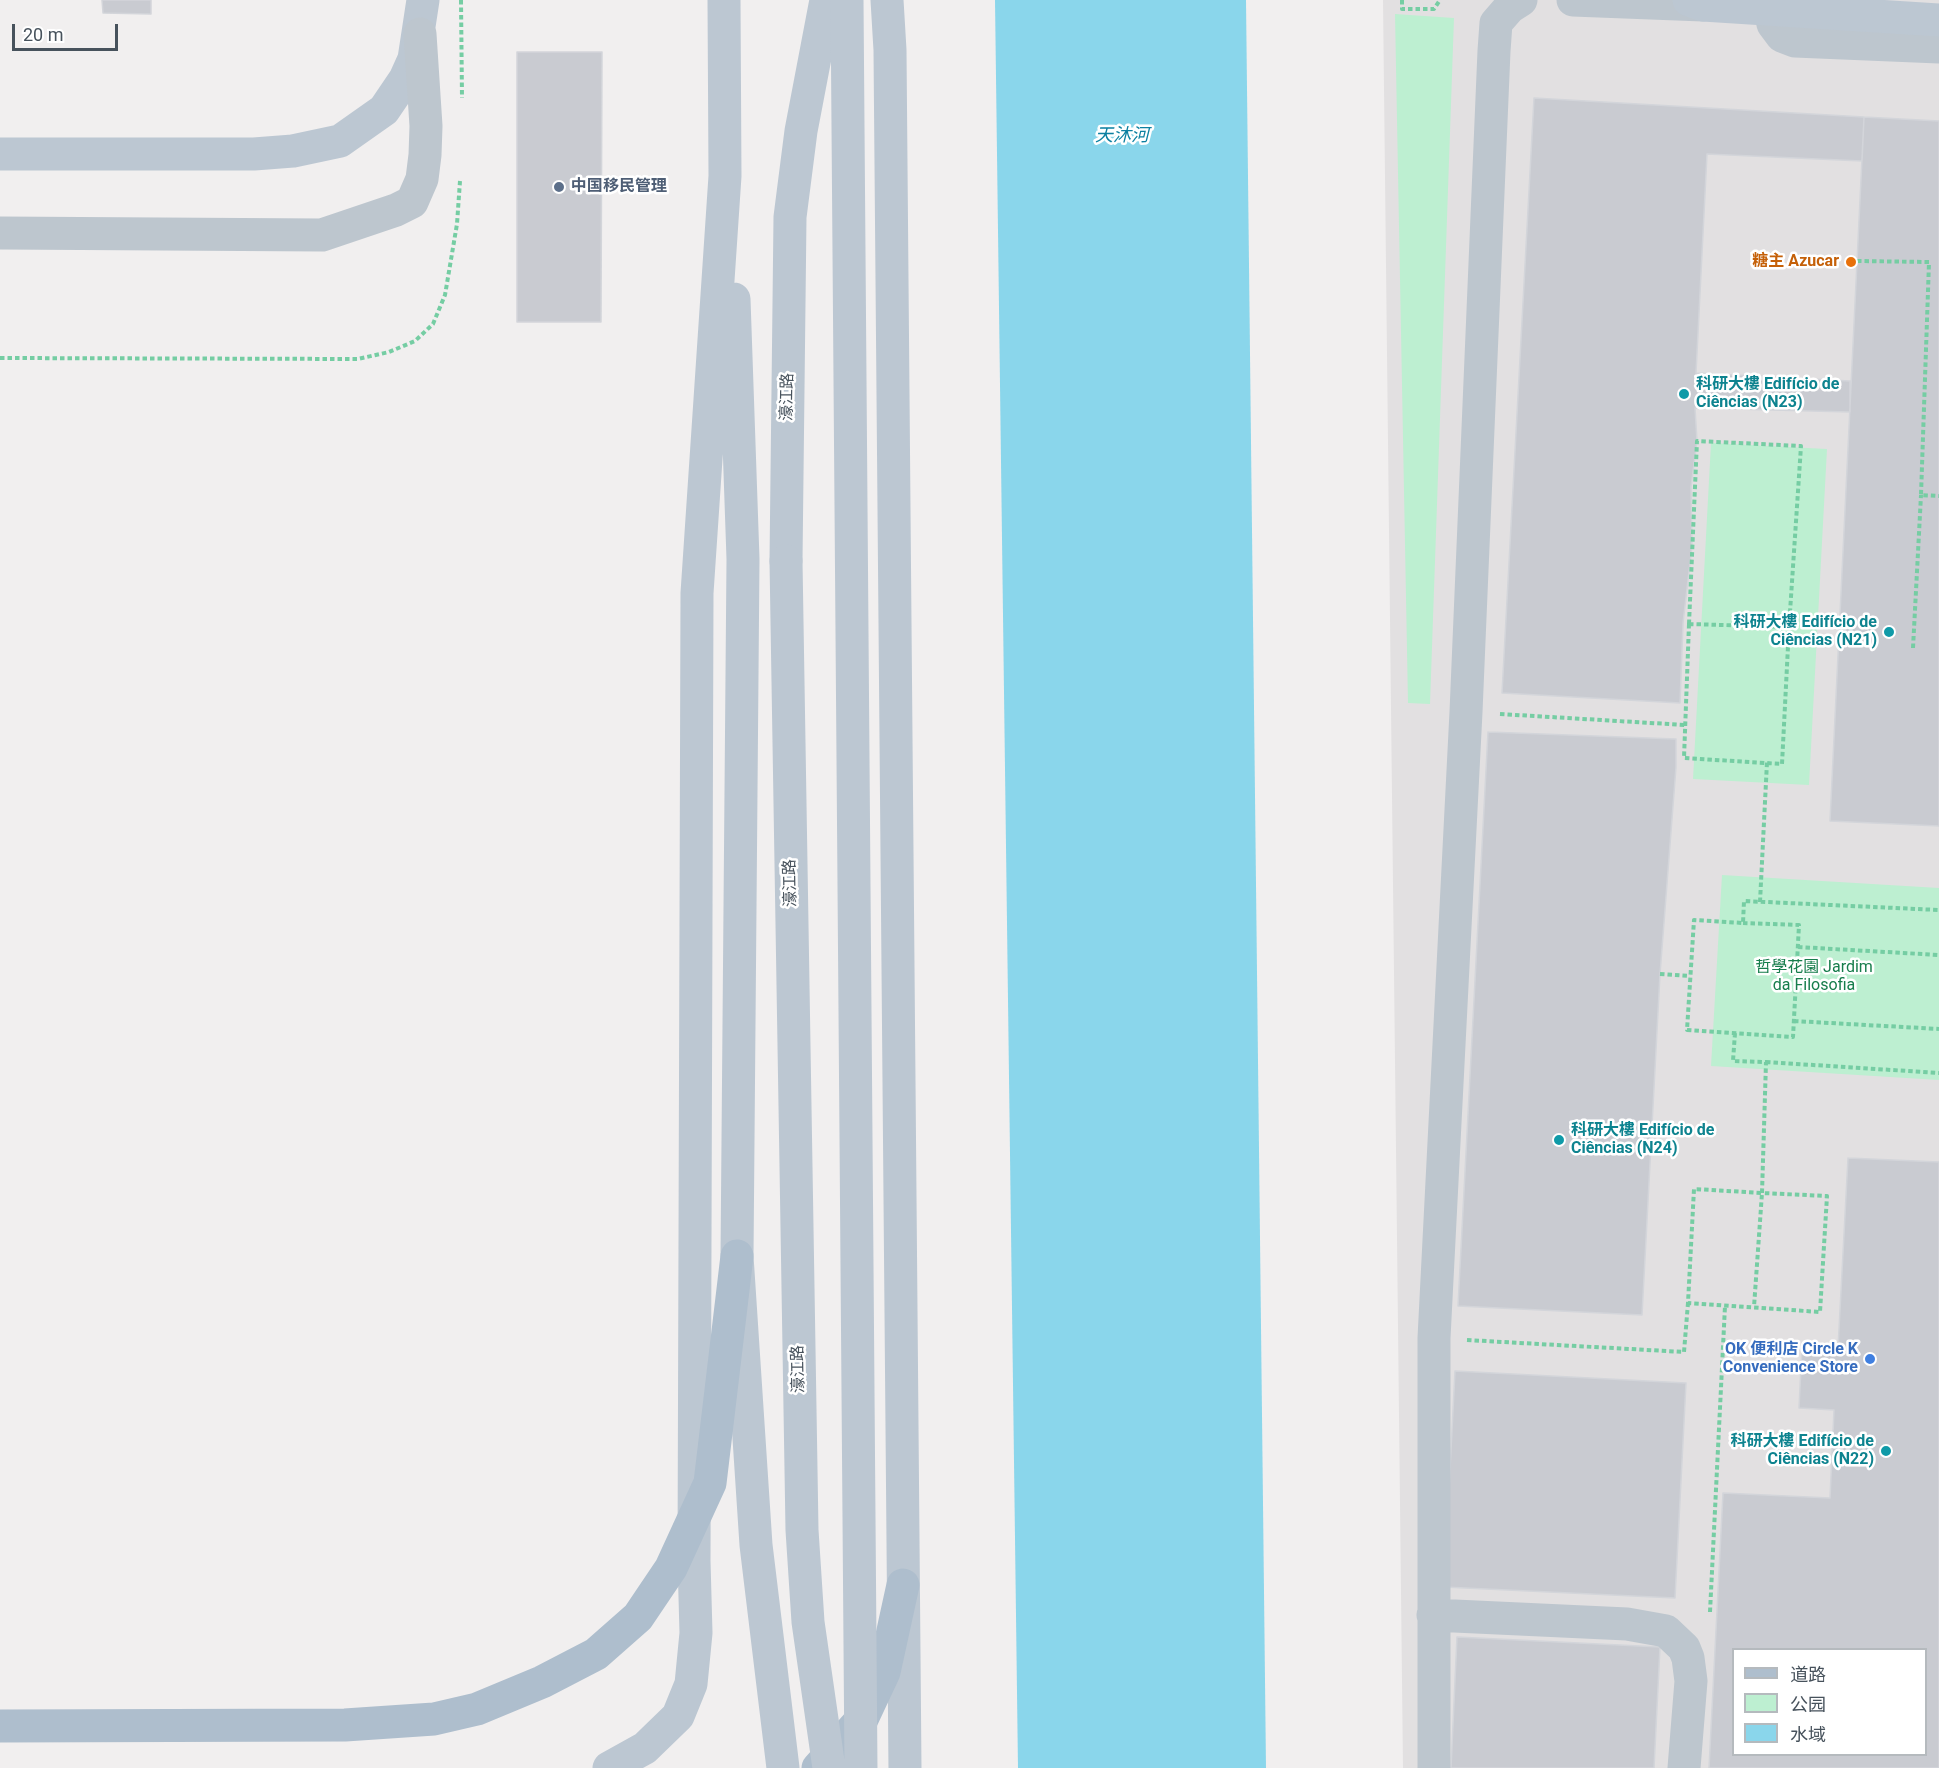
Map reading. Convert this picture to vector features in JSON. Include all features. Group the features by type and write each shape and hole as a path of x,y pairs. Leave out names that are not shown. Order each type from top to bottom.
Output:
{"main road":[{"path":"0,154 254,154 293,150 340,141 384,110 405,79 414,59 420,34 423,0"},
{"path":"724,0 725,176 736,320 743,559 738,1256 756,1545 783,1768"},
{"name":"濠江路","path":"826,0 801,131 790,218 786,561 801,1530 808,1622 829,1768"},
{"path":"847,0 861,1768"},
{"path":"887,0 890,62 905,1768"},
{"path":"1696,3 1770,10 1939,20"},
{"path":"609,1768 645,1748 678,1716 691,1684 696,1633 694,1561 697,593 725,176"},
{"path":"0,1726 345,1725 434,1719 477,1709 542,1682 596,1654 638,1617 671,1568 710,1483 738,1256"},
{"path":"818,1768 862,1719 884,1672 903,1585"}],"street":[{"path":"1434,1768 1434,1338 1466,712 1494,11 1510,7 1521,0"},
{"path":"1573,0 1696,3"},
{"path":"1770,10 1777,30 1782,36 1795,41 1939,47"},
{"path":"0,233 322,235 396,210 412,202 422,179 426,126 420,34"},
{"path":"1433,1615 1627,1624 1666,1631 1684,1648 1688,1658 1691,1681 1684,1768"}],"path":[{"path":"461,0 462,106"},
{"path":"1402,0 1402,9 1434,9 1440,0"},
{"path":"0,358 358,359 389,352 415,341 433,324 445,295 457,224 460,177"},
{"path":"1857,261 1929,262 1913,648"},
{"path":"1697,441 1801,446 1789,627 1782,764 1684,758 1697,441"},
{"path":"1921,495 1939,496"},
{"path":"1689,624 1789,627"},
{"path":"1466,712 1685,725"},
{"path":"1760,902 1767,762"},
{"path":"1743,923 1744,901 1939,910"},
{"path":"1694,920 1743,923 1799,925 1794,1037 1687,1030 1694,920"},
{"path":"1798,947 1939,955"},
{"path":"1660,974 1690,976"},
{"path":"1794,1021 1939,1029"},
{"path":"1735,1033 1733,1061 1939,1073"},
{"path":"1754,1308 1762,1193 1766,1062"},
{"path":"1434,1338 1684,1352 1694,1189 1827,1196 1820,1312 1688,1304"},
{"path":"1710,1612 1725,1306"}],"shaded area":[{"path":"1383,0 1939,0 1939,1768 1403,1768"}],"green space":[{"path":"1395,14 1454,18 1430,704 1408,703"},
{"path":"1711,443 1827,449 1809,785 1693,779"},
{"name":"哲學花園 Jardim da Filosofia","path":"1722,875 1939,888 1939,1080 1711,1066"}],"water":[{"name":"天沐河","path":"995,0 1246,0 1266,1768 1018,1768"}],"building":[{"path":"102,0 151,0 151,14 103,13"},
{"name":"中国移民管理","path":"517,52 602,52 601,322 517,322"},
{"name":"科研大樓 Edifício de Ciências (N23)","path":"1534,98 1864,117 1862,161 1707,154 1696,373 1850,381 1850,412 1695,408 1697,441 1691,487 1692,546 1683,623 1680,703 1502,693"},
{"name":"科研大樓 Edifício de Ciências (N21)","path":"1864,117 1939,121 1939,826 1830,821"},
{"name":"科研大樓 Edifício de Ciências (N24)","path":"1488,732 1676,739 1676,767 1660,974 1642,1315 1458,1306"},
{"name":"科研大樓 Edifício de Ciências (N22)","path":"1848,1158 1939,1162 1939,1768 1709,1768 1723,1493 1830,1498 1834,1410 1799,1408 1802,1346 1838,1348"},
{"path":"1455,1371 1686,1383 1675,1598 1444,1587"},
{"path":"1457,1637 1660,1647 1654,1768 1451,1768"}],"place":[{"name":"中国移民管理","path":"559,187"},
{"name":"糖主 Azucar","path":"1851,262"},
{"name":"科研大樓 Edifício de Ciências (N23)","path":"1684,394"},
{"name":"科研大樓 Edifício de Ciências (N21)","path":"1889,632"},
{"name":"科研大樓 Edifício de Ciências (N24)","path":"1559,1140"},
{"name":"OK 便利店 Circle K Convenience Store","path":"1870,1359"},
{"name":"科研大樓 Edifício de Ciências (N22)","path":"1886,1451"}]}
